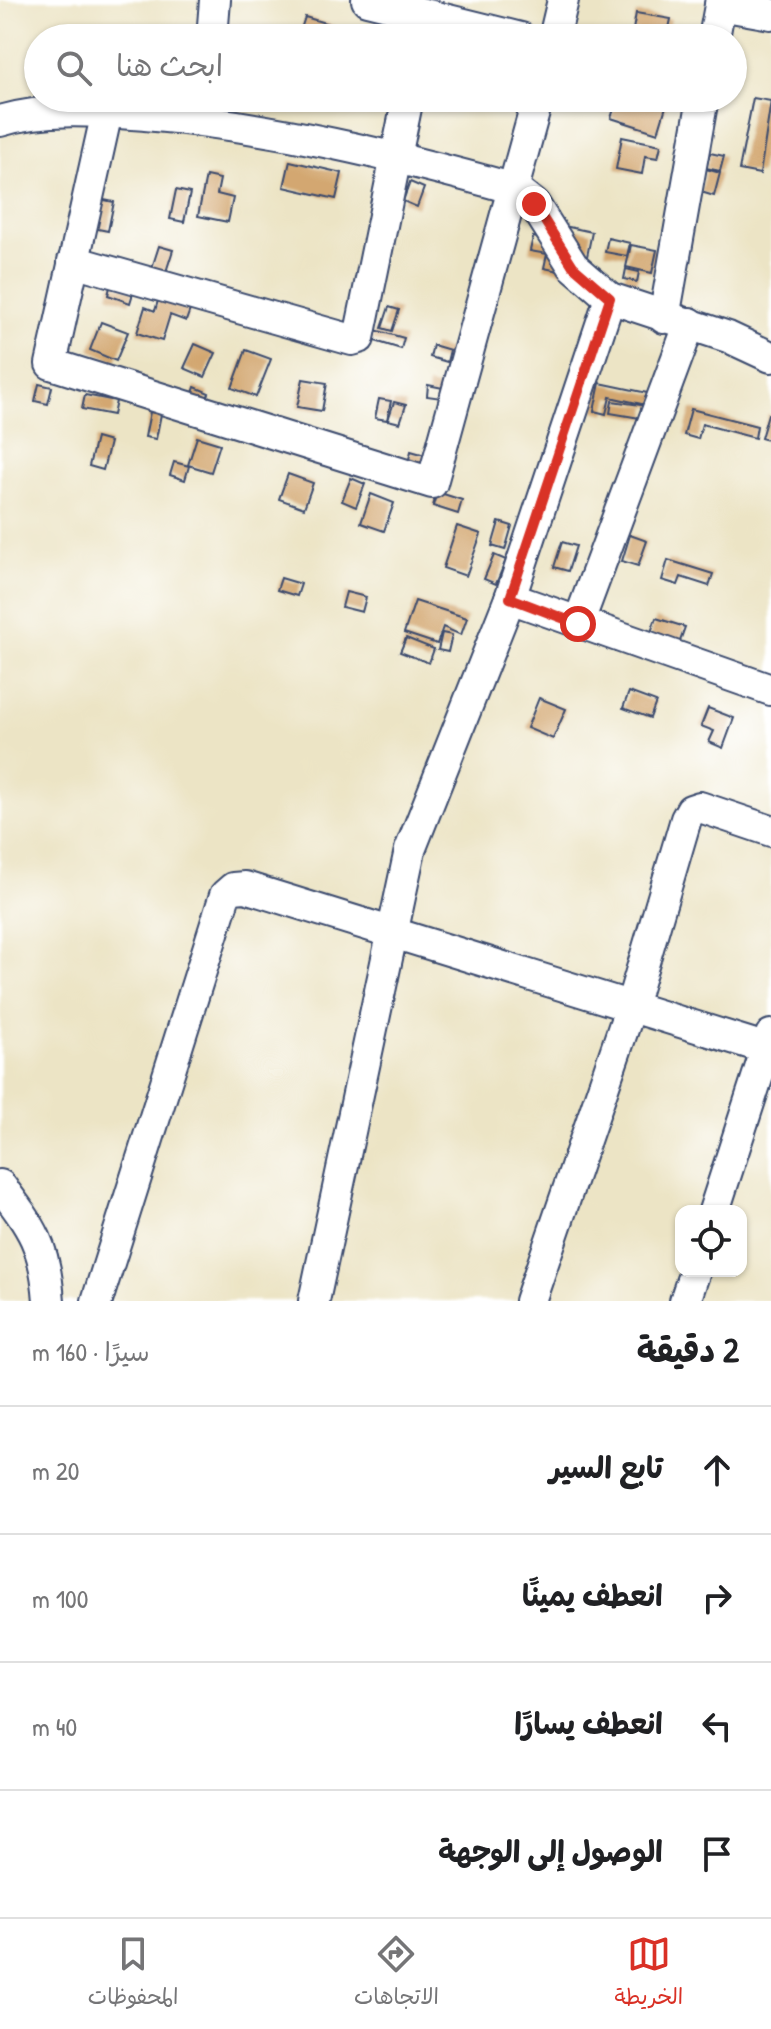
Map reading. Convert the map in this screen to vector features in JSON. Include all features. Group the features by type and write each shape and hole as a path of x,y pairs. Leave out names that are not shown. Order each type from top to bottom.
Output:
{"street":[{"path":"213,24 215,0"},
{"path":"367,0 456,24"},
{"path":"557,24 563,0"},
{"path":"716,24 720,2 771,14"},
{"path":"0,121 45,112 107,112 51,364 432,483 534,112"},
{"path":"219,112 515,189 534,204 573,266 610,298 771,357"},
{"path":"73,261 352,340 359,338 405,112"},
{"path":"578,624 677,320 701,112"},
{"path":"314,1301 390,931 410,850 510,598 610,298"},
{"path":"510,598 771,690"},
{"path":"530,1301 631,1006 691,810 700,807 771,831"},
{"path":"97,1301 225,895 233,888 245,887 631,1006 770,1044 716,1205"},
{"path":"0,1185 43,1250 49,1301"},
{"path":"685,1301 693,1277"}],"building":[{"path":"636,13 671,19 670,24 634,24"},
{"path":"305,17 328,24 303,24"},
{"path":"753,98 771,101 760,174 739,170"},
{"path":"613,112 664,112 658,133 611,118"},
{"path":"622,137 661,145 658,158 645,156 642,174 616,169"},
{"path":"710,153 724,156 720,171 706,168"},
{"path":"290,161 342,173 336,199 284,187"},
{"path":"706,169 720,173 714,196 701,192"},
{"path":"206,176 220,179 217,194 233,198 228,222 198,216"},
{"path":"410,182 424,188 417,207 403,201"},
{"path":"176,190 190,193 184,222 170,219"},
{"path":"99,199 114,202 108,231 93,228"},
{"path":"564,226 592,232 583,276 544,268 547,254 530,251 533,237 561,243"},
{"path":"608,238 630,243 627,256 605,252"},
{"path":"631,245 657,250 652,273 626,267"},
{"path":"159,246 173,250 164,278 150,274"},
{"path":"626,269 639,272 637,282 624,279"},
{"path":"111,283 134,290 130,303 108,295"},
{"path":"159,297 191,307 186,321 170,315 162,341 137,333 145,307 155,311"},
{"path":"389,307 399,310 392,331 382,328"},
{"path":"101,322 128,332 116,361 90,350"},
{"path":"375,330 404,338 401,349 372,340"},
{"path":"195,344 216,353 205,377 184,368"},
{"path":"433,345 450,350 447,362 430,357"},
{"path":"246,350 271,359 256,397 232,388"},
{"path":"303,379 327,383 322,411 297,407"},
{"path":"600,383 657,395 655,407 610,397 606,414 594,411"},
{"path":"39,384 52,387 48,404 35,401"},
{"path":"428,385 443,388 441,398 427,396"},
{"path":"195,387 209,393 204,407 190,402"},
{"path":"85,395 116,401 113,415 82,409"},
{"path":"379,399 391,401 387,420 375,418"},
{"path":"612,401 648,406 646,419 610,413"},
{"path":"394,402 406,405 400,423 388,420"},
{"path":"691,409 757,426 755,438 702,424 698,439 684,435"},
{"path":"150,412 161,414 156,439 145,437"},
{"path":"768,414 771,415 771,441 761,438"},
{"path":"197,437 220,444 211,472 188,465"},
{"path":"96,438 110,442 103,470 89,466"},
{"path":"411,451 425,455 421,467 408,463"},
{"path":"174,462 189,466 185,480 170,475"},
{"path":"288,474 313,483 304,508 279,499"},
{"path":"351,478 365,484 356,507 342,501"},
{"path":"437,492 462,500 458,514 433,506"},
{"path":"371,494 394,503 384,531 361,523"},
{"path":"499,522 512,526 505,550 492,546"},
{"path":"457,526 481,534 466,576 443,568"},
{"path":"630,535 647,541 638,566 622,561"},
{"path":"562,542 576,546 568,571 554,567"},
{"path":"494,555 506,560 496,584 484,579"},
{"path":"668,560 713,574 709,586 681,577 678,585 662,580"},
{"path":"281,578 301,584 297,596 277,590"},
{"path":"346,592 366,597 362,612 342,607"},
{"path":"415,601 467,618 461,635 443,627 437,644 404,633"},
{"path":"656,618 685,627 679,644 650,635"},
{"path":"442,633 452,635 448,652 438,650"},
{"path":"406,638 434,649 429,663 400,652"},
{"path":"629,692 656,702 650,718 623,708"},
{"path":"539,698 566,709 553,739 527,728"},
{"path":"708,708 734,718 723,748 709,742 714,731 701,726"}],"route":[{"path":"534,204 573,266 610,298 510,598 578,624"}]}
